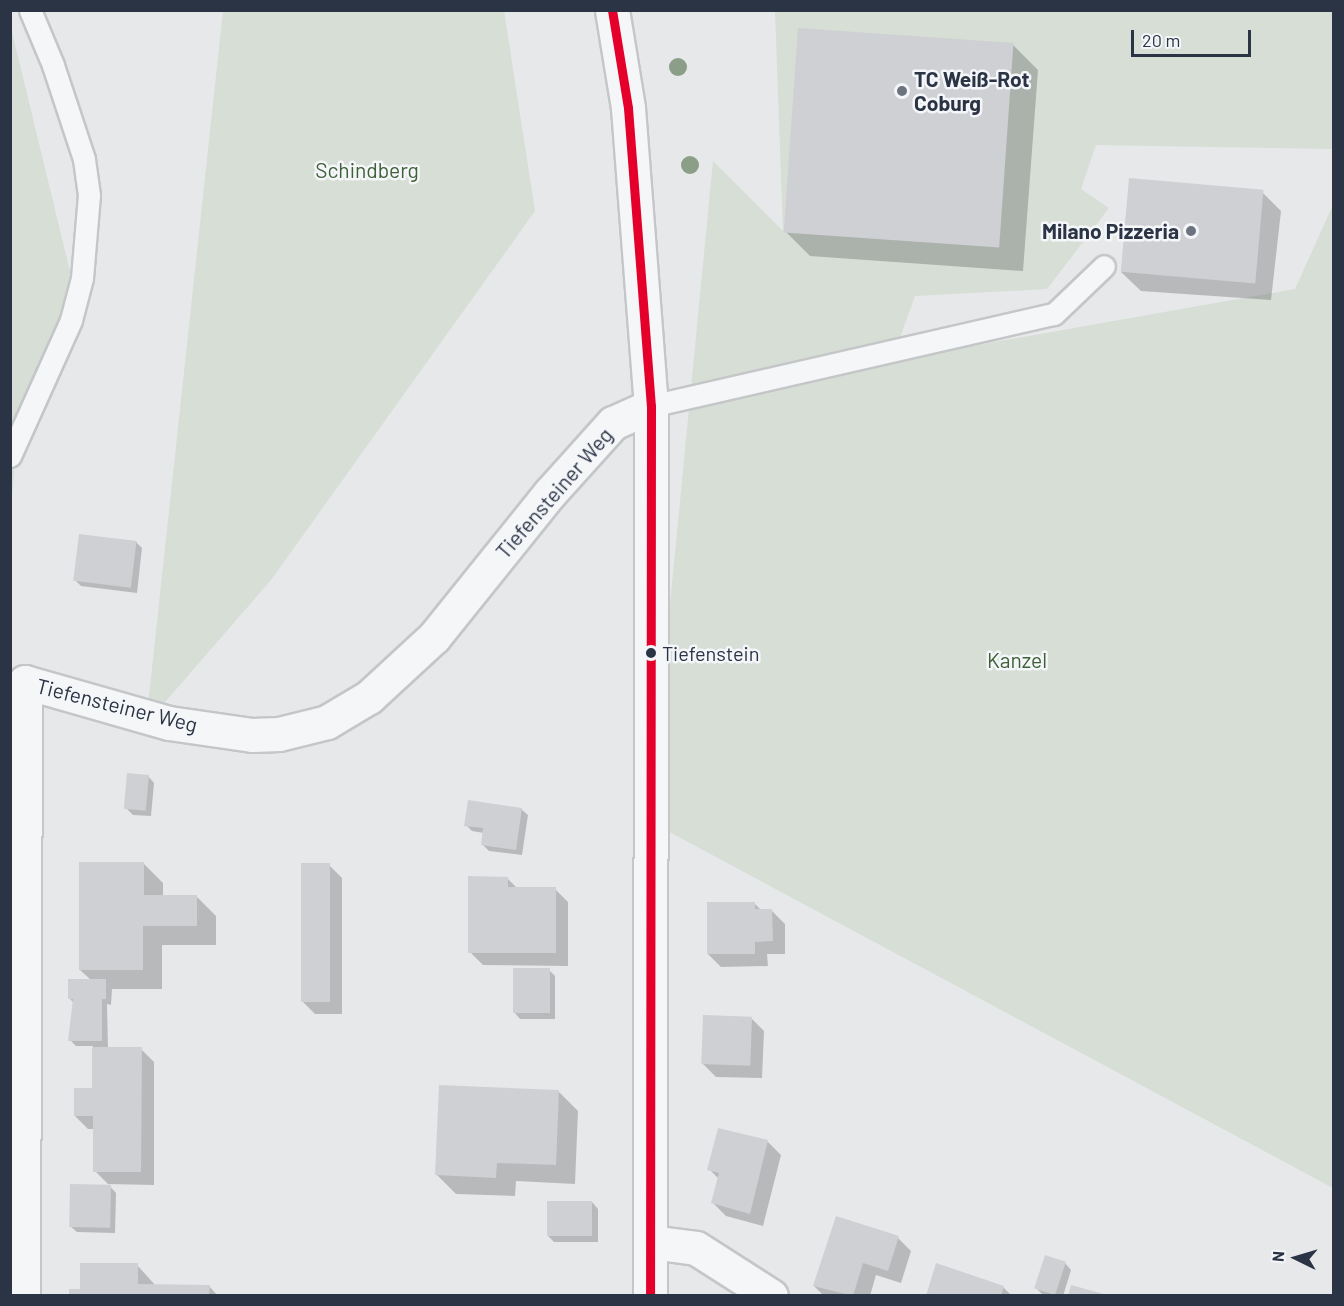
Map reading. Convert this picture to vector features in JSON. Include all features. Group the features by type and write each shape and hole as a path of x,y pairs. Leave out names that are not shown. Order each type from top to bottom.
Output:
{"street":[{"path":"612,10 628,108 651,406 650,1296"},
{"name":"Tiefensteiner Weg","path":"23,1296 17,679 169,723 252,735 279,734 327,722 369,697 434,637 549,494 614,423 651,406"},
{"path":"651,1242 696,1248 771,1296"}],"lane":[{"path":"10,456 71,320 82,279 89,195 84,159 53,65 30,10"},
{"path":"651,406 1054,314 1104,266"}],"green space":[{"name":"Schindberg","path":"223,11 504,11 535,211 271,580 146,724"},
{"name":"Kanzel","path":"775,11 1333,11 1333,149 1096,145 1081,189 1109,208 1047,289 915,296 892,360 1295,289 1333,205 1333,1188 649,821 713,161 783,231"},
{"path":"11,28 75,292 18,423 11,509"}],"building":[{"name":"TC Weiß-Rot Coburg","path":"798,28 1013,43 999,248 784,233"},
{"name":"Milano Pizzeria","path":"1129,178 1263,190 1255,283 1121,272"},
{"path":"79,534 137,541 131,588 73,581"},
{"path":"127,773 149,775 146,811 124,809"},
{"path":"468,800 522,808 516,850 481,845 483,828 464,826"},
{"path":"79,862 144,862 144,895 197,895 197,926 143,926 143,970 79,970"},
{"path":"301,863 330,863 330,1002 301,1002"},
{"path":"468,876 508,877 508,887 556,887 556,953 468,953"},
{"path":"707,902 755,902 755,909 772,909 773,941 755,942 755,954 707,954"},
{"path":"513,968 550,968 550,1013 513,1013"},
{"path":"68,979 106,979 106,999 102,999 102,1041 68,1041 73,999 68,999"},
{"path":"703,1015 752,1017 750,1066 701,1064"},
{"path":"92,1047 142,1047 141,1172 93,1172 93,1116 74,1116 74,1088 92,1088"},
{"path":"439,1085 559,1090 556,1165 497,1163 496,1178 435,1175"},
{"path":"718,1128 768,1140 750,1214 711,1203 719,1173 707,1170"},
{"path":"70,1184 111,1185 110,1228 69,1227"},
{"path":"547,1201 592,1201 592,1236 547,1236"},
{"path":"836,1216 899,1236 888,1271 863,1263 853,1296 813,1286"},
{"path":"1045,1255 1066,1262 1055,1295 1034,1288"},
{"path":"80,1263 138,1263 138,1284 210,1285 209,1296 69,1296 69,1289 80,1289"},
{"path":"936,1263 1004,1286 1001,1296 926,1296"},
{"path":"1071,1285 1107,1295 1107,1296 1068,1296"}],"transit line":[{"path":"612,10 628,108 651,406 650,1296"}],"place":[{"name":"TC Weiß-Rot Coburg","path":"902,91"},
{"name":"Milano Pizzeria","path":"1191,231"},
{"name":"Tiefenstein","path":"651,653"}]}
